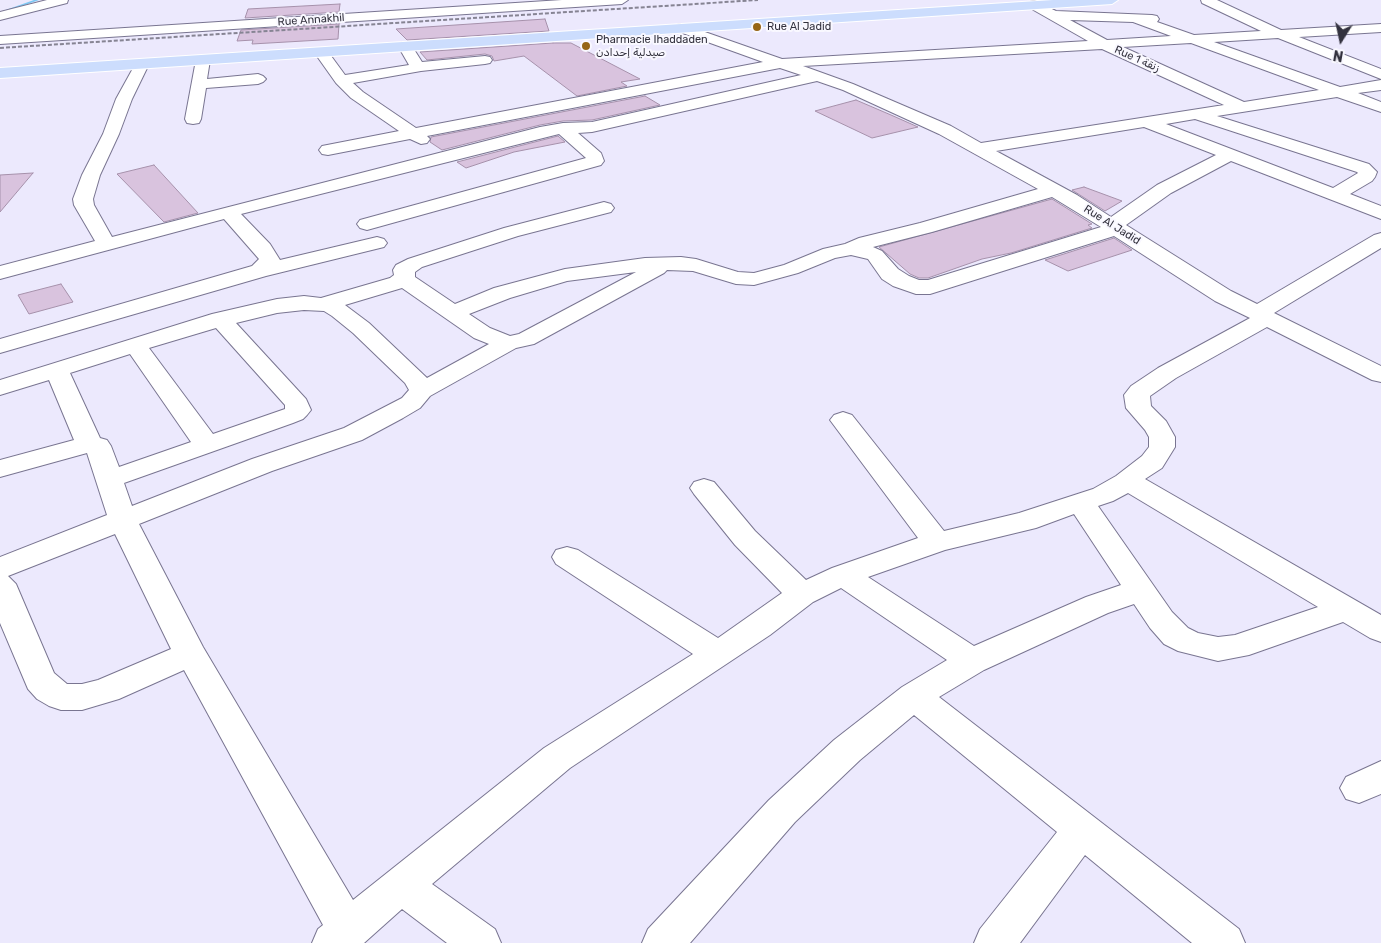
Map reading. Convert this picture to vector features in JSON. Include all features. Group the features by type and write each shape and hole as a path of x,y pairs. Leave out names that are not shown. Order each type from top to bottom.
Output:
{"main road":[{"path":"0,73 1112,0"}],"street":[{"path":"0,16 62,0"},
{"name":"Rue Annakhil","path":"0,40 622,0"},
{"path":"1207,0 1277,33 1381,74"},
{"name":"Rue 1 زنقة","path":"1035,5 1102,44 1242,107"},
{"path":"1052,15 1184,20"},
{"path":"1134,18 1381,107"},
{"path":"1224,22 1254,22"},
{"name":"Rue Al Jadid","path":"682,28 819,76 896,107 980,148 1115,227 1201,283 1381,375"},
{"path":"328,150 781,63 1381,28"},
{"path":"1308,31 1373,42"},
{"path":"405,46 417,67"},
{"path":"321,52 341,80 357,95 445,155"},
{"path":"1361,66 1381,59"},
{"path":"193,119 203,60"},
{"path":"341,80 409,70 417,67 485,60"},
{"path":"107,245 84,206 83,199 91,175 111,134 124,99 142,64"},
{"path":"0,273 445,155 563,128 592,127 819,76"},
{"path":"199,84 258,79"},
{"path":"980,148 1381,85"},
{"path":"1192,114 1363,168 1368,172 1366,177 1335,195"},
{"path":"1144,121 1381,213"},
{"path":"367,224 595,161 595,157 563,128"},
{"path":"452,313 502,293 565,275 637,265 668,263 696,265 736,278 754,278 792,269 837,251 852,249 866,251 875,255 890,274 902,281 916,287 930,287 1115,227 1164,189 1231,154"},
{"path":"852,249 866,242 934,226 1054,190"},
{"path":"403,279 406,268 415,263 511,232 604,208"},
{"path":"228,212 263,248 270,260 260,271"},
{"path":"0,469 89,444 98,446 123,521 190,654 200,668 341,937 401,885 557,758 759,627 802,594 843,575 936,542 1026,521 1081,503 1104,495 1128,481 1128,479 1152,462 1162,447 1162,436 1158,427 1139,408 1137,395 1146,386 1255,325 1264,310 1275,302 1381,239"},
{"path":"0,346 260,271 377,243"},
{"path":"1361,251 1381,258"},
{"path":"0,568 262,465 353,434 411,403 421,391 508,343 526,339 668,263"},
{"path":"323,304 382,288 403,279"},
{"path":"403,279 482,333 508,343"},
{"path":"0,388 220,319 278,306 323,304 340,311 361,328 414,378 421,387 421,391"},
{"path":"110,479 284,418 298,410 297,404 220,319"},
{"path":"135,345 207,445"},
{"path":"57,370 89,444"},
{"path":"843,420 936,542"},
{"path":"1128,481 1381,630"},
{"path":"704,488 745,538 802,594"},
{"path":"1081,503 1161,620 1176,636 1200,647 1218,649 1237,646 1346,609"},
{"path":"567,556 718,654"},
{"path":"843,575 972,661"},
{"path":"0,584 40,680 49,690 62,697 82,697 107,690 190,654"},
{"path":"663,943 782,811 847,750 914,696 972,661 1097,605 1141,590"},
{"path":"914,696 1222,943"},
{"path":"995,943 1082,830"},
{"path":"401,885 480,943"}],"building":[{"path":"340,4 339,12 245,18 248,9"},
{"path":"545,19 549,31 407,40 396,29"},
{"path":"339,24 338,39 252,44 253,40 237,41 241,30"},
{"path":"571,43 640,79 621,82 627,86 577,96 524,56 494,61 492,56 485,54 427,60 420,52"},
{"path":"645,96 660,105 592,120 563,121 540,125 442,150 430,142 431,137"},
{"path":"856,100 918,127 872,138 815,111"},
{"path":"558,136 565,142 514,152 466,168 457,162"},
{"path":"154,165 198,213 164,222 117,174"},
{"path":"33,173 0,212 0,175"},
{"path":"1084,187 1122,201 1105,211 1072,190"},
{"path":"1052,199 1092,224 1088,225 1092,228 1011,253 982,259 928,278 919,278 910,274 879,247"},
{"path":"1114,238 1132,250 1068,271 1045,260"},
{"path":"61,284 73,302 29,314 18,295"}],"waterway":[{"path":"0,13 37,0"}],"railway":[{"path":"0,48 758,0"}],"place":[{"name":"Rue Al Jadid","path":"757,27"},
{"name":"Pharmacie Ihaddaden صيدلية إحدادن","path":"586,46"}]}
